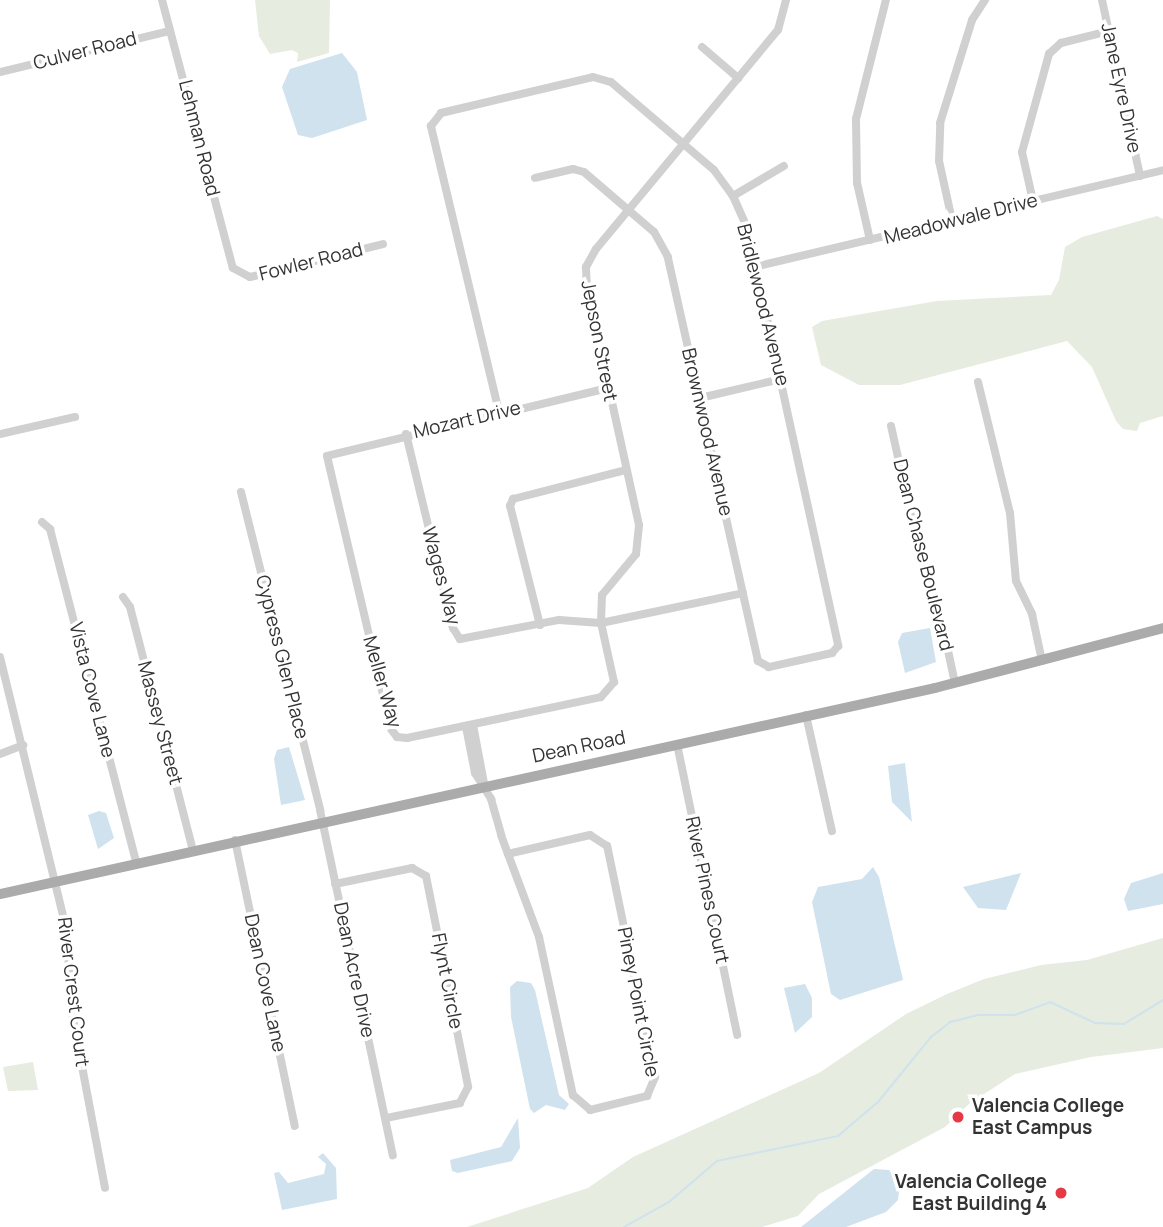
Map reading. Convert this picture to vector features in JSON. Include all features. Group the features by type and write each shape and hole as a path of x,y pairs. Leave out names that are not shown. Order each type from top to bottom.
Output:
{"main road":[{"name":"Dean Road","path":"0,894 956,683 1163,628"}],"street":[{"name":"Lehman Road","path":"162,0 230,262 239,274"},
{"name":"Jepson Street","path":"609,691 614,682 601,623 602,595 636,554 639,525 608,388 586,267 630,208 778,30 786,0"},
{"path":"870,240 857,183 856,119 886,0"},
{"path":"952,220 939,161 940,123 972,20 985,0"},
{"name":"Jane Eyre Drive","path":"1102,0 1140,176"},
{"name":"Culver Road","path":"0,72 170,31"},
{"path":"1033,201 1022,152 1049,54 1061,43 1109,32"},
{"path":"702,47 738,78"},
{"name":"Bridlewood Avenue","path":"499,412 432,126 436,117 593,77 611,82 684,142 733,196 758,266 840,636 832,653 762,666"},
{"path":"733,196 784,166"},
{"name":"Brownwood Avenue","path":"535,178 573,169 583,172 630,208 654,232 668,257 743,593 762,666"},
{"name":"Meadowvale Drive","path":"758,266 1163,170"},
{"name":"Fowler Road","path":"239,274 258,276 383,244"},
{"path":"700,398 781,379"},
{"path":"978,382 1010,513 1016,581 1032,614 1042,661"},
{"name":"Mozart Drive","path":"327,456 405,434 608,388"},
{"path":"0,434 75,417"},
{"name":"Dean Chase Boulevard","path":"891,426 921,560 935,590 956,683"},
{"name":"Wages Way","path":"405,434 453,628 460,639 559,620 601,623 743,593"},
{"name":"Meller Way","path":"327,456 391,729 407,738 601,697 609,691"},
{"path":"540,625 510,506 513,499 626,470"},
{"name":"Cypress Glen Place","path":"241,492 322,822"},
{"name":"Vista Cove Lane","path":"42,522 50,529 136,862"},
{"name":"Massey Street","path":"123,597 130,607 193,850"},
{"name":"River Crest Court","path":"0,657 56,880 68,942 71,1007 105,1188"},
{"path":"806,715 832,831"},
{"name":"Piney Point Circle","path":"469,726 475,773 485,786 508,854 539,937 578,1103 590,1110 647,1096 655,1077 607,846 590,835 508,854"},
{"name":"River Pines Court","path":"677,744 737,1035"},
{"path":"0,754 23,745"},
{"name":"Dean Acre Drive","path":"322,822 393,1154"},
{"name":"Dean Cove Lane","path":"235,840 295,1126"},
{"name":"Flynt Circle","path":"335,884 412,868 426,876 468,1087 460,1103 386,1118"}],"shaded area":[{"path":"255,0 330,0 329,53 297,62 298,53 292,50 270,54 259,36"},
{"path":"1157,216 1163,219 1163,416 1140,423 1137,431 1123,429 1116,421 1092,367 1067,341 900,385 859,385 821,365 812,327 822,321 937,301 1051,295 1059,280 1065,247 1082,237"},
{"path":"1163,938 1163,1048 1091,1057 1015,1074 970,1103 945,1127 819,1194 798,1216 762,1227 467,1227 588,1188 633,1157 819,1073 906,1014 947,994 984,979 1041,965 1087,960"},
{"path":"33,1062 38,1090 8,1091 3,1067"}],"water":[{"path":"342,53 357,72 367,120 312,138 298,135 282,87 290,69"},
{"path":"930,628 936,662 905,673 898,642 902,633"},
{"path":"289,747 305,800 281,805 274,759 277,750"},
{"path":"905,763 912,822 892,802 888,766"},
{"path":"99,811 106,813 114,838 98,849 88,815"},
{"path":"873,867 879,877 903,980 840,1000 831,994 812,902 818,887 862,879"},
{"path":"1021,873 1006,910 978,908 963,887"},
{"path":"1163,873 1163,904 1128,911 1124,899 1131,883"},
{"path":"517,981 531,983 535,990 559,1095 569,1104 565,1110 546,1105 534,1113 530,1109 511,1017 510,987"},
{"path":"805,984 812,998 812,1017 795,1033 784,988"},
{"path":"518,1118 520,1148 512,1161 458,1173 452,1171 450,1160 501,1147"},
{"path":"323,1153 336,1168 337,1199 282,1210 274,1173 279,1172 288,1183 324,1174 326,1164 318,1157"},
{"path":"874,1169 889,1170 900,1183 898,1200 886,1212 846,1227 801,1227"}],"waterway":[{"path":"624,1227 669,1202 717,1161 838,1136 878,1102 931,1037 950,1022 978,1015 1015,1015 1050,1002 1095,1023 1124,1024 1163,1000"}],"place":[{"name":"Valencia College East Campus","path":"958,1117"},
{"name":"Valencia College East Building 4","path":"1061,1193"}]}
